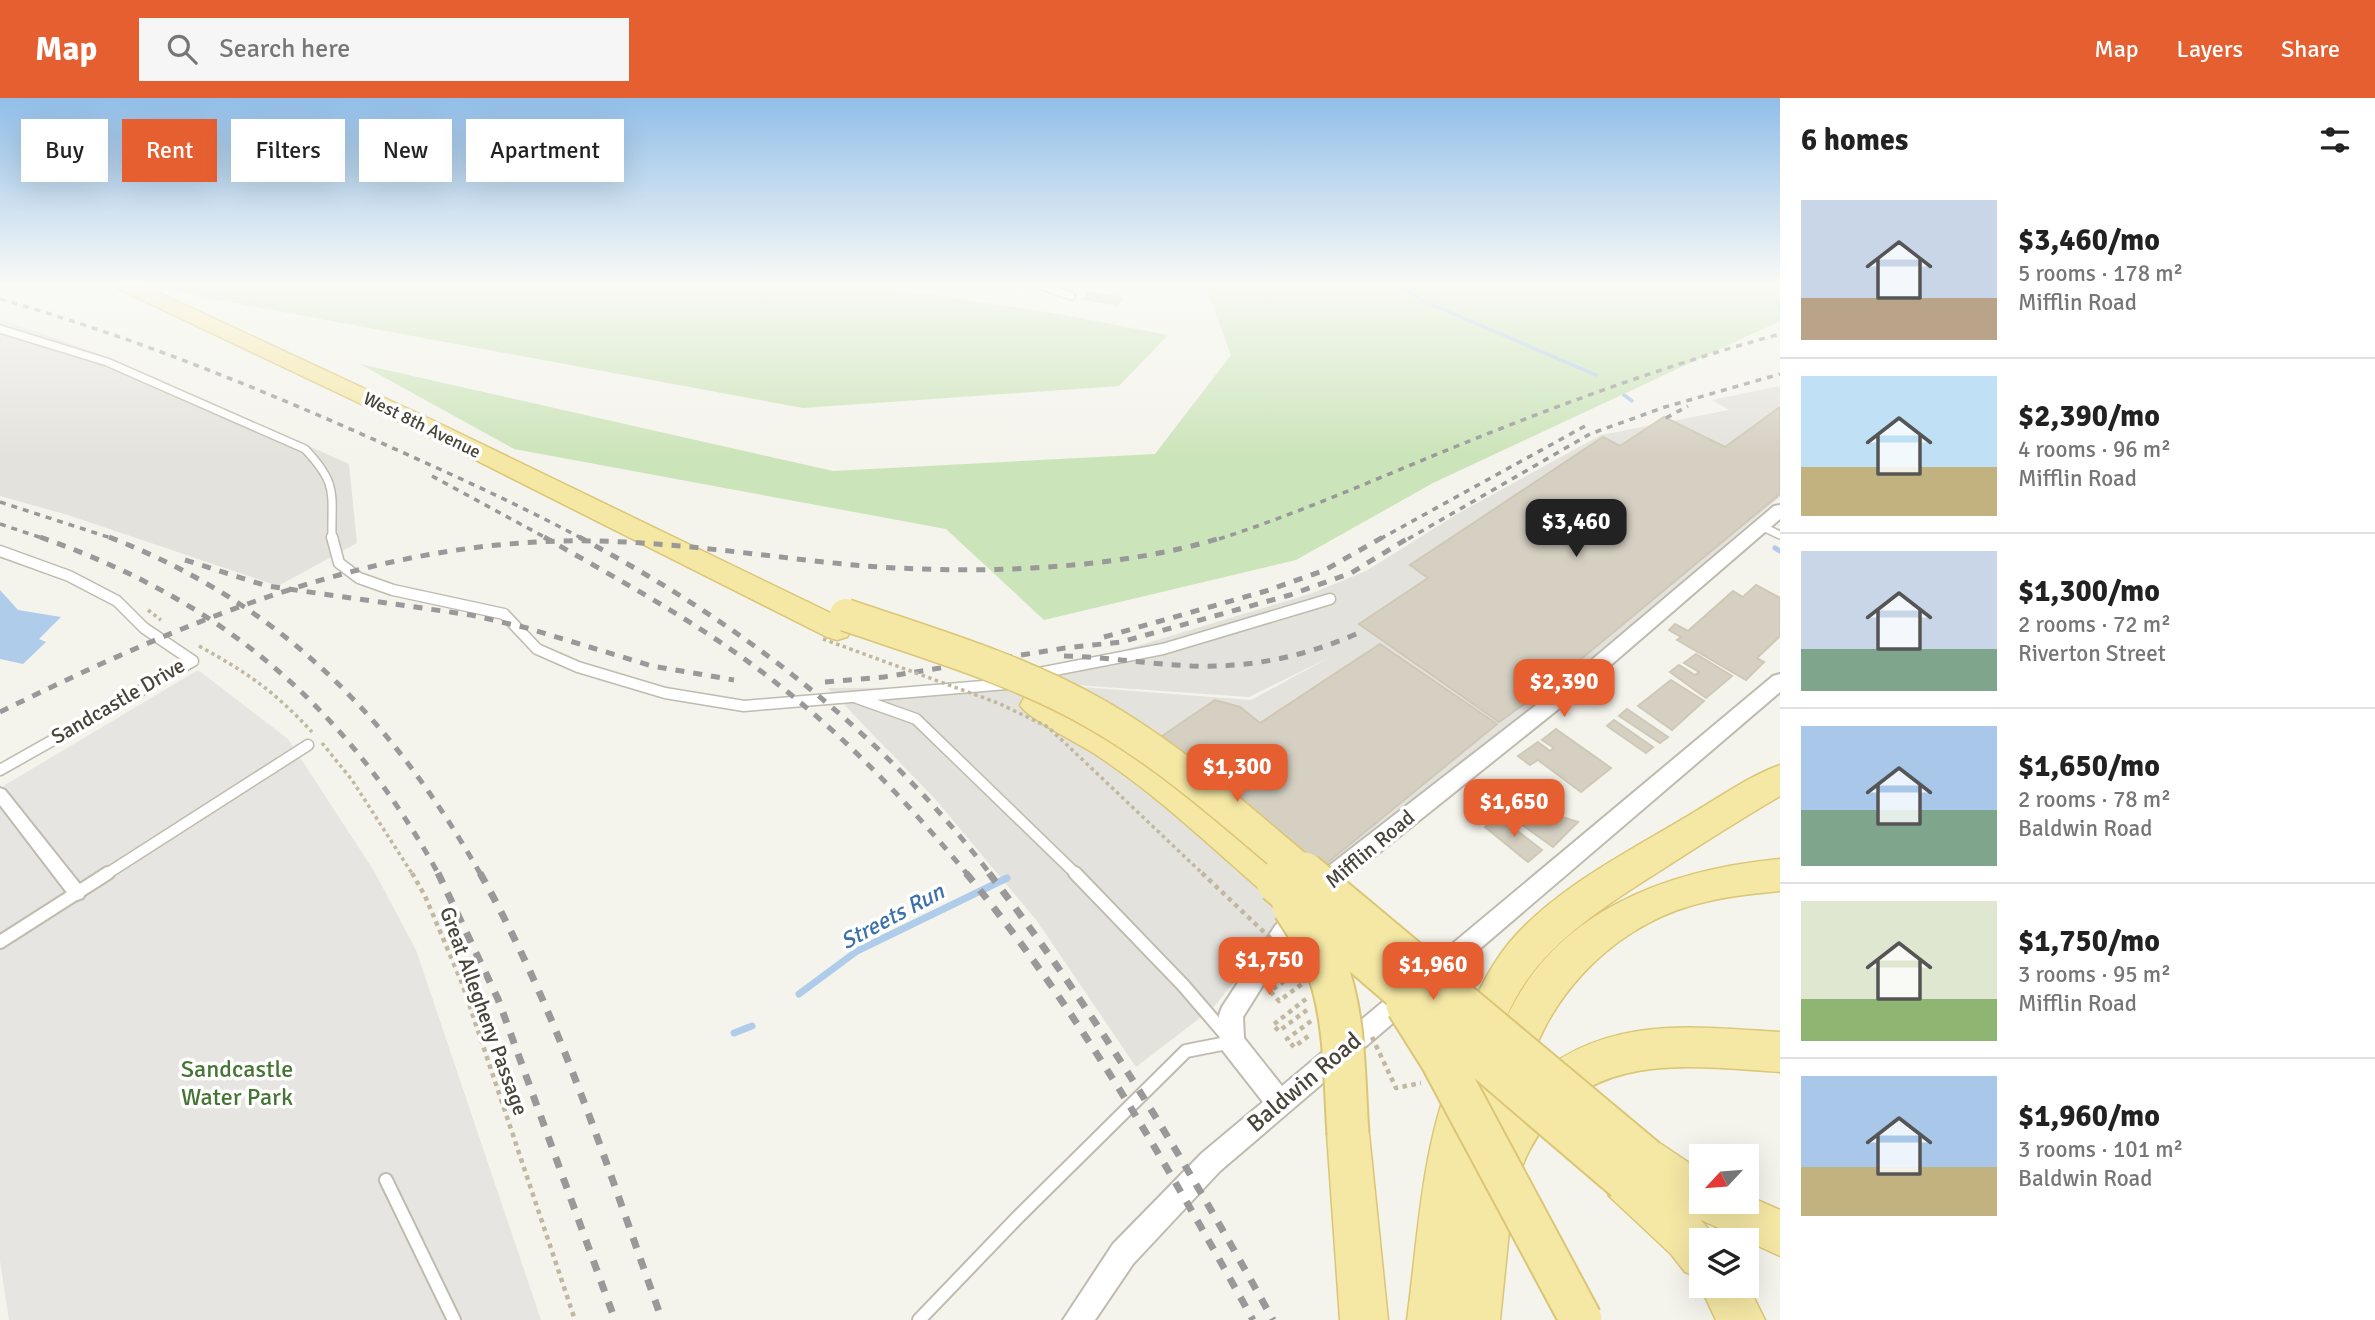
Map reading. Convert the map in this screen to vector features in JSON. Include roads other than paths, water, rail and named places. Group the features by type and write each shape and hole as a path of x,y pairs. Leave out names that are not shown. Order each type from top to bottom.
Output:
{"main road":[{"name":"West 8th Avenue","path":"247,342 424,425 835,628"},
{"path":"835,628 1036,705 1077,726 1147,771 1362,955 1636,1170 1689,1192"},
{"path":"835,628 1019,677 1076,703 1138,739 1205,790 1636,1170 1689,1241"},
{"path":"1430,1320 1451,1152 1487,1011 1509,972 1543,932 1594,893 1780,779"},
{"path":"1476,1320 1504,1083 1523,1028 1555,976 1598,933 1650,903 1700,885 1739,876 1780,875"},
{"path":"1277,882 1308,929 1329,972 1341,1031 1364,1320"},
{"path":"1362,955 1406,1005 1441,1059 1581,1320"},
{"path":"1487,1223 1506,1152 1532,1107 1568,1076 1603,1057 1647,1049 1713,1048 1780,1052"},
{"path":"1738,1214 1780,1233"},
{"path":"1729,1298 1741,1320"}],"street":[{"name":"Mifflin Road","path":"1232,1042 1231,1015 1283,933 1338,872 1570,690 1780,510"},
{"name":"Baldwin Road","path":"1078,1320 1123,1254 1211,1162 1780,681"},
{"path":"1011,683 1108,736 1173,781 1318,894 1421,983"},
{"path":"0,793 77,893"},
{"path":"1232,1042 1279,1102"}],"lane":[{"path":"42,342 107,362 305,449 324,469 333,488 332,538 339,563 359,578 393,590 504,614 537,649 578,667 665,693 744,706 1011,683 1040,672 1163,649 1330,599"},
{"path":"1761,526 1780,535"},
{"name":"Sandcastle Drive","path":"0,551 69,576 117,601 144,628 193,661 0,770"},
{"path":"852,696 916,719 1047,844 1183,985 1232,1042 1186,1051 1018,1217 919,1320"},
{"path":"0,942 308,745"},
{"path":"386,1180 454,1320"}],"water":[{"path":"0,590 18,610 61,617 39,639 46,642 23,664 0,659"}],"waterway":[{"path":"1519,342 1596,375"},
{"path":"1624,395 1632,401"},
{"path":"1775,548 1780,551"},
{"name":"Streets Run","path":"799,994 857,951 1007,878"},
{"name":"Streets Run","path":"734,1033 752,1026"}],"railway":[{"path":"133,342 357,432 583,539"},
{"path":"1219,539 1309,507 1577,400 1657,371 1753,342"},
{"path":"1408,539 1590,434 1665,407 1780,374"},
{"path":"1666,418 1688,406"},
{"path":"1380,539 1585,426"},
{"path":"432,476 548,539"},
{"path":"0,502 112,538"},
{"path":"0,524 45,539"},
{"path":"40,537 106,563 166,593 207,619"},
{"path":"544,537 552,542"},
{"path":"579,537 586,541"},
{"path":"586,541 709,549 854,565 992,570 1041,568 1136,557 1224,537"},
{"path":"1104,637 1266,591 1325,570 1383,537"},
{"path":"825,682 884,677 1065,648 1121,642 1290,595 1351,573 1410,537"},
{"path":"112,538 171,564 242,606"},
{"path":"552,542 586,541"},
{"path":"586,541 696,606 751,643 803,684 854,727 902,773 948,822 991,875"},
{"path":"292,589 416,557 489,546 552,542"},
{"path":"552,542 692,623 775,682 877,773 968,875"},
{"path":"185,560 267,586 292,589"},
{"path":"242,606 292,589"},
{"path":"292,589 471,615 527,628 652,666 734,680"},
{"path":"207,619 242,606"},
{"path":"242,606 279,632 326,672 369,716 409,765 481,875"},
{"path":"0,712 135,649 207,619"},
{"path":"207,619 273,667 320,711 363,760 403,815 439,875"},
{"path":"1064,656 1192,666 1236,665 1301,654 1363,631"},
{"path":"480,873 508,926 558,1036 602,1149 662,1320"},
{"path":"966,873 1046,979 1120,1090 1253,1320"},
{"path":"989,873 1068,981 1140,1091 1273,1320"},
{"path":"439,875 498,999 615,1320"}],"park label":[{"name":"Sandcastle Water Park","path":"237,1083"}]}
